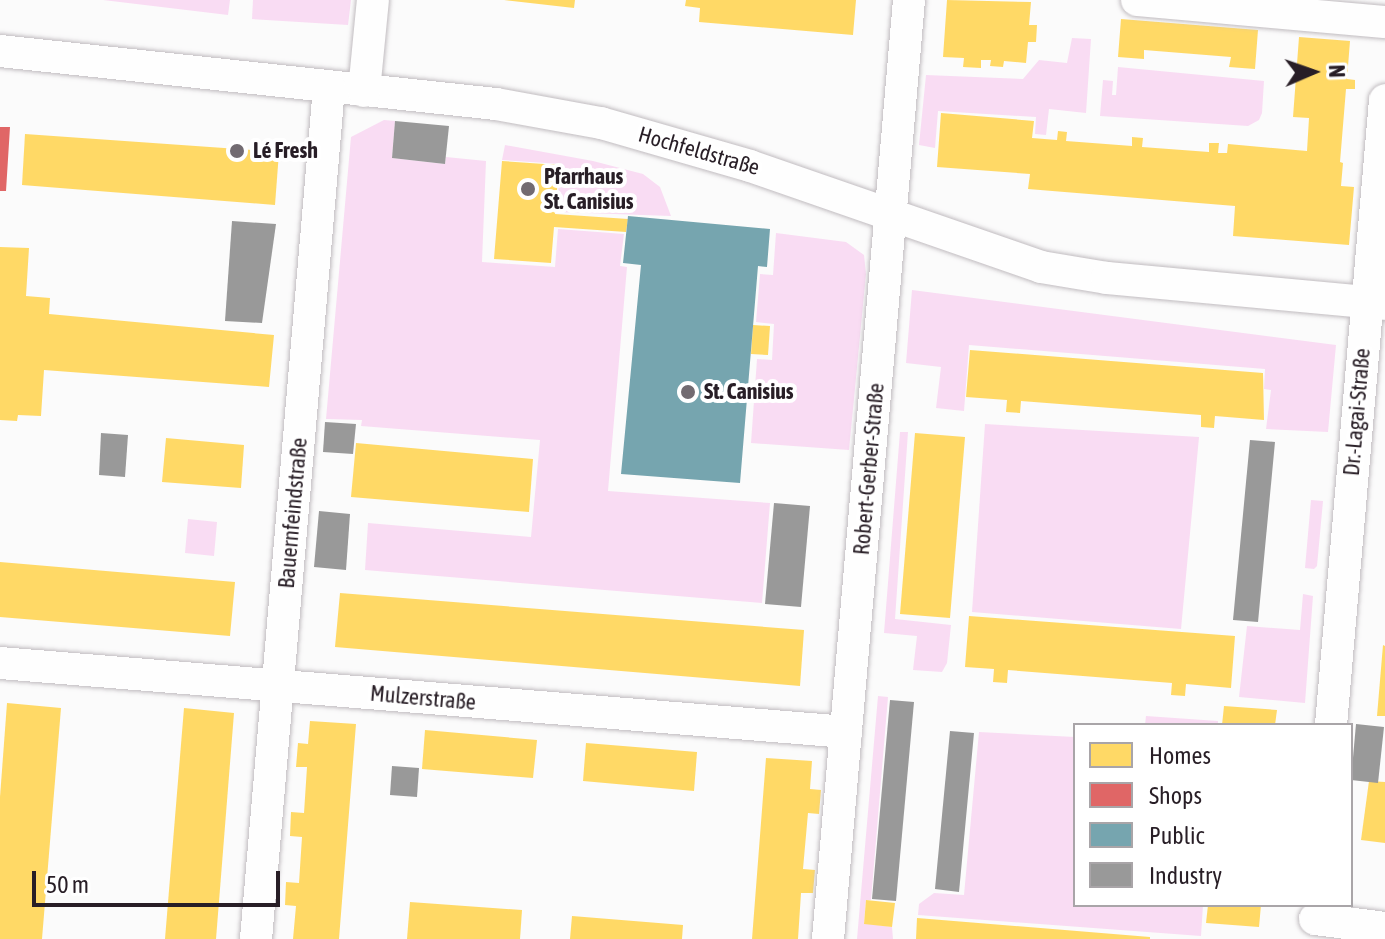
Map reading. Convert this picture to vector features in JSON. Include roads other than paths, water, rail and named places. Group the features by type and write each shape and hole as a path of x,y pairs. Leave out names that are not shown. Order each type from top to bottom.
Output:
{"street":[{"path":"364,91 373,0"},
{"name":"Robert-Gerber-Straße","path":"828,939 909,0"},
{"path":"1137,0 1385,22"},
{"name":"Hochfeldstraße","path":"0,51 496,104 601,123 890,212 1041,267 1107,278 1376,304"},
{"name":"Bauernfeindstraße","path":"256,939 329,87"},
{"name":"Dr.-Lagai-Straße","path":"1331,723 1376,304 1385,100"},
{"name":"Mulzerstraße","path":"0,663 846,732"},
{"path":"1315,921 1385,928"}],"place":[{"name":"Lé Fresh","path":"237,151"},
{"name":"Pfarrhaus St. Canisius","path":"528,189"},
{"name":"St. Canisius","path":"688,392"}]}
